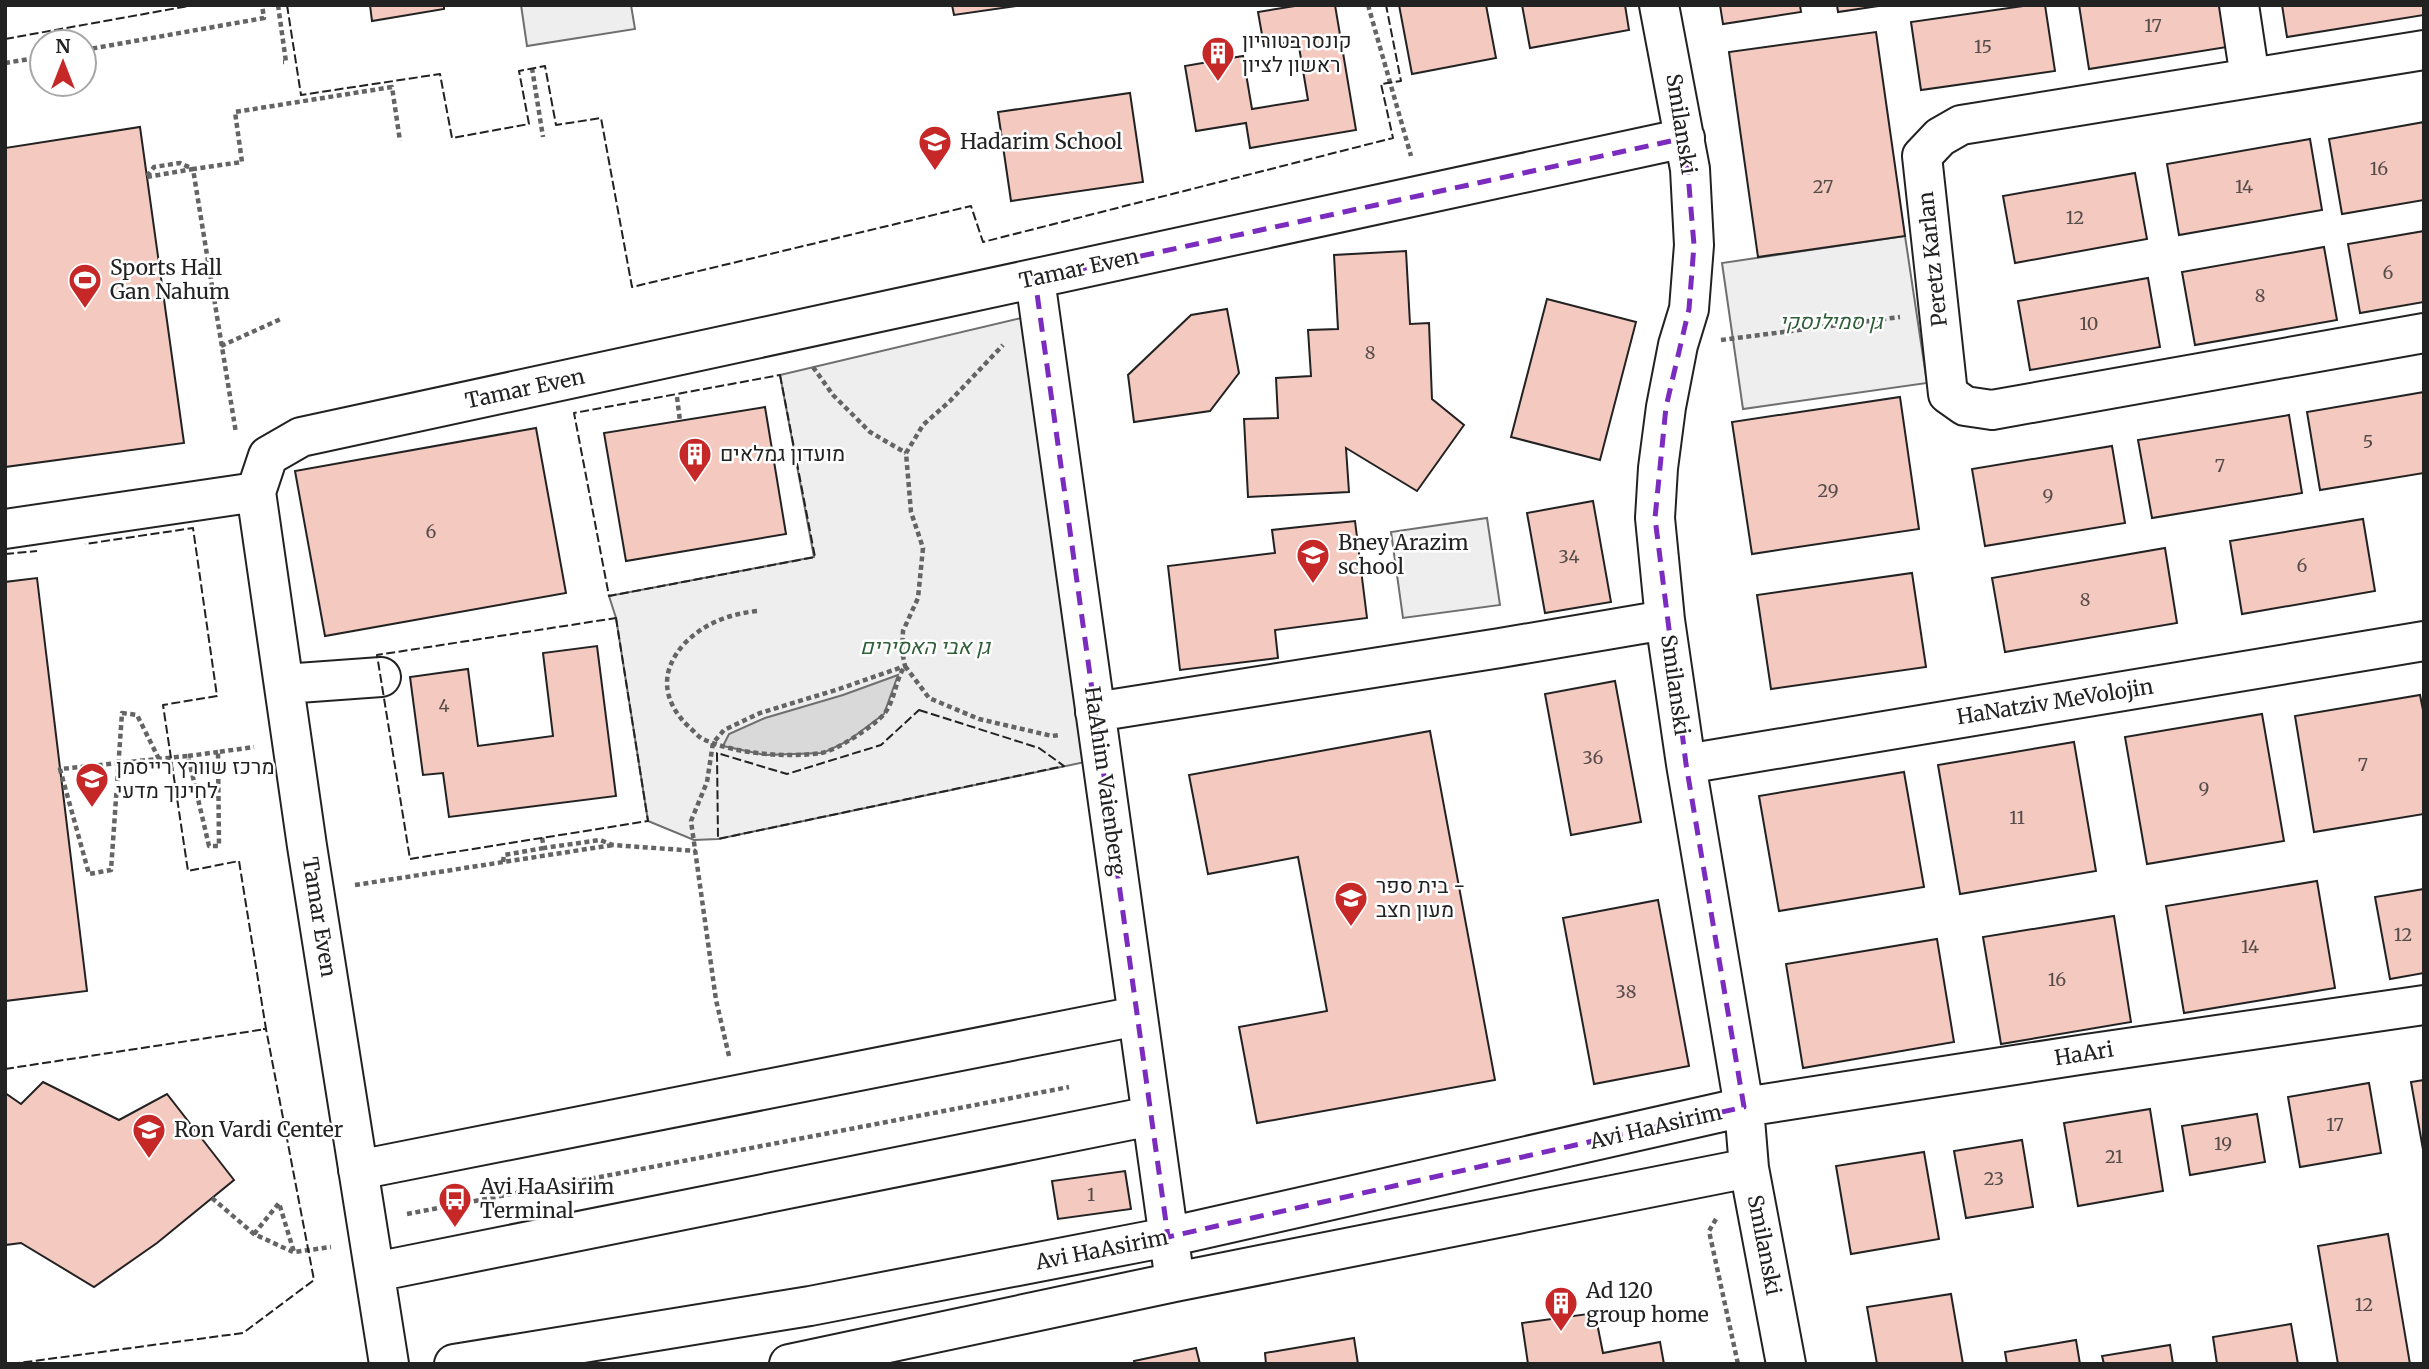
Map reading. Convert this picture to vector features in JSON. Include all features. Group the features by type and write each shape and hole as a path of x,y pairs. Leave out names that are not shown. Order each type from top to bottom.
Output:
{"street":[{"name":"Smilanski","path":"1660,5 1690,169 1694,245 1689,309 1678,345 1663,432 1655,519 1665,620 1686,764 1744,1107 1749,1168 1786,1364"},
{"path":"2239,5 2250,78"},
{"name":"Peretz Karlan","path":"2424,50 1961,125 1940,136 1922,156 1948,394 1965,406 1992,410 2424,333"},
{"name":"Tamar Even","path":"389,1364 256,492 268,456 301,437 1685,138"},
{"name":"HaAhim Vaienberg","path":"1035,279 1175,1282"},
{"path":"5,529 256,492"},
{"path":"50,549 93,516"},
{"path":"1096,720 1665,620"},
{"name":"HaNatziv MeVolojin","path":"1686,764 2424,640"},
{"path":"284,684 381,677"},
{"name":"HaAri","path":"1744,1107 2424,1005"},
{"path":"358,1170 1137,1016"},
{"name":"Avi HaAsirim","path":"454,1364 810,1306 1168,1237 1744,1107"},
{"path":"375,1272 1152,1116"},
{"path":"789,1364 1175,1282 1749,1168"}],"path":[{"path":"98,48 264,18 262,5"},
{"path":"278,5 286,61 283,62"},
{"path":"1368,5 1422,195"},
{"path":"5,63 28,59"},
{"path":"532,68 543,136"},
{"path":"193,169 180,163 154,167 147,177 242,162 236,112 392,87 400,141"},
{"path":"193,169 234,427 256,492"},
{"path":"1678,345 1940,312"},
{"path":"221,346 284,318"},
{"path":"793,331 812,366 833,395 870,432 906,453"},
{"path":"1009,337 996,355 923,425 906,453 911,512 923,548 918,598 903,631 902,651 905,666 929,698 979,719 1052,736 1096,720"},
{"path":"757,611 736,613 704,627 678,650 666,687 670,704 680,719 702,739 765,755 823,753 848,741 884,714 898,676 905,666"},
{"path":"738,1095 716,1000 691,821 707,782 713,743 724,730 760,713 905,666"},
{"path":"159,760 137,715 122,713 117,764 111,870 89,874 60,769 117,764 159,760 293,743"},
{"path":"188,756 209,846 219,846 218,752"},
{"path":"542,838 544,848"},
{"path":"503,862 504,855 544,848 600,840 613,845"},
{"path":"315,891 613,845 696,851"},
{"path":"366,1222 1077,1086"},
{"path":"212,1198 254,1234 294,1252 310,1251"},
{"path":"254,1234 279,1203 294,1252"},
{"path":"1709,1231 1738,1364"}],"highlighted area":[{"path":"1685,138 1694,245 1689,309 1666,407 1655,518 1686,764 1744,1107 1168,1237 1035,279"}],"green space":[{"path":"521,5 631,5 635,29 527,46"},
{"name":"גן סמילנסקי","path":"1905,236 1927,383 1743,409 1722,263"},
{"name":"גן אבי האסירים","path":"1021,318 1085,762 718,839 694,840 648,821 616,618 609,596 814,557 780,375"},
{"path":"1487,518 1500,605 1403,618 1391,532"}],"shaded area":[{"path":"898,675 884,714 848,741 823,753 765,755 723,746 729,734 765,718 843,695"}],"building":[{"path":"370,5 444,5 444,9 372,21"},
{"path":"952,5 1024,5 954,15"},
{"name":"קונסרבטוריון ראשון לציון","path":"1301,5 1335,5 1356,130 1250,148 1246,123 1196,131 1185,66 1243,56 1252,109 1308,100 1298,41 1264,46 1258,12"},
{"path":"1399,5 1486,5 1496,58 1412,74"},
{"path":"1522,5 1625,5 1629,30 1530,48"},
{"path":"1720,5 1800,5 1801,12 1723,24"},
{"path":"1837,5 1885,5 1838,12"},
{"path":"2045,5 2055,71 1921,90 1911,22"},
{"path":"2079,5 2220,5 2227,47 2089,69"},
{"path":"2282,5 2424,5 2424,15 2287,37"},
{"path":"1876,32 1905,236 1758,257 1729,52"},
{"path":"1130,93 1143,182 1011,201 998,112"},
{"path":"2424,122 2424,200 2342,214 2329,139"},
{"name":"Sports Hall Gan Nahum","path":"140,127 184,443 5,467 5,148"},
{"path":"2310,139 2322,210 2179,235 2167,164"},
{"path":"2135,173 2147,239 2015,263 2003,196"},
{"path":"2424,231 2424,302 2360,313 2348,244"},
{"path":"2324,247 2337,320 2195,345 2182,272"},
{"path":"1406,251 1410,324 1429,323 1432,399 1464,425 1417,491 1346,448 1349,492 1248,497 1244,419 1278,418 1276,378 1311,376 1308,330 1338,329 1334,255"},
{"path":"2148,278 2160,347 2030,370 2018,301"},
{"path":"1547,299 1636,322 1600,460 1511,437"},
{"path":"1227,309 1239,373 1210,411 1134,422 1128,375 1191,315"},
{"path":"2424,392 2424,473 2320,490 2307,412"},
{"path":"1900,397 1919,529 1752,554 1732,422"},
{"name":"מועדון גמלאים","path":"765,407 786,534 626,561 604,433"},
{"path":"2289,415 2302,493 2152,518 2138,440"},
{"path":"536,428 566,593 325,636 295,471"},
{"path":"2112,446 2125,523 1985,546 1972,469"},
{"path":"1593,501 1611,602 1545,613 1527,513"},
{"path":"2363,519 2375,591 2242,614 2230,541"},
{"path":"1355,521 1367,618 1275,630 1278,658 1180,670 1168,566 1275,553 1272,530"},
{"path":"2165,548 2177,623 2005,652 1992,578"},
{"path":"1912,573 1926,667 1771,689 1757,595"},
{"path":"37,578 87,991 5,1001 5,582"},
{"path":"597,646 616,796 449,817 443,773 423,775 410,677 468,669 478,746 553,736 543,653"},
{"path":"1615,681 1641,822 1571,835 1545,694"},
{"path":"2420,695 2424,715 2424,814 2314,832 2295,716"},
{"path":"2262,714 2284,841 2147,864 2125,737"},
{"path":"1430,731 1495,1080 1257,1123 1239,1027 1327,1011 1298,857 1208,874 1189,775"},
{"path":"2074,742 2096,871 1960,894 1938,765"},
{"path":"1904,772 1924,887 1779,911 1759,796"},
{"path":"2317,881 2335,988 2184,1013 2166,906"},
{"path":"2424,889 2424,973 2390,979 2375,897"},
{"path":"1658,900 1689,1066 1594,1084 1563,918"},
{"path":"2114,916 2131,1022 2001,1044 1983,937"},
{"path":"1937,939 1954,1042 1803,1068 1786,964"},
{"path":"2424,1080 2424,1155 2411,1082"},
{"path":"43,1082 119,1120 167,1094 234,1180 157,1243 94,1287 21,1243 5,1245 5,1093 21,1104"},
{"path":"2369,1083 2381,1153 2300,1167 2288,1097"},
{"path":"2150,1109 2163,1191 2078,1206 2064,1123"},
{"path":"2257,1114 2265,1162 2190,1175 2182,1126"},
{"path":"2022,1140 2033,1207 1966,1218 1954,1151"},
{"path":"1924,1152 1939,1239 1851,1254 1836,1166"},
{"path":"1125,1171 1131,1209 1058,1219 1052,1181"},
{"path":"2388,1234 2410,1364 2338,1364 2318,1246"},
{"path":"1951,1294 1963,1364 1877,1364 1867,1307"},
{"name":"Ad 120 group home","path":"1595,1313 1603,1353 1660,1342 1664,1364 1528,1364 1522,1323"},
{"path":"2291,1324 2298,1364 2217,1364 2213,1337"},
{"path":"1354,1338 1358,1364 1266,1364 1265,1353"},
{"path":"2076,1340 2080,1364 2007,1364 2005,1352"},
{"path":"2170,1345 2173,1364 2104,1364 2102,1356"},
{"path":"1196,1348 1200,1364 1135,1364 1134,1361"}],"fence":[{"path":"5,39 194,5"},
{"path":"287,5 301,95 440,74 452,138 529,124 519,71 545,66 556,125 601,118 632,287 971,206 983,242 1393,138 1381,84 1401,81 1386,5"},
{"path":"780,375 815,557 609,596 574,413 780,375"},
{"path":"5,1069 266,1029 239,861 188,871 163,705 217,696 193,528 85,544"},
{"path":"5,554 37,551"},
{"path":"616,618 648,821 410,859 377,655 616,618"},
{"path":"919,710 1039,748 1064,766 718,839 717,753 787,774 881,745 919,710"},
{"path":"11,1364 243,1333 314,1280 266,1029 263,1029"}],"place":[{"name":"קונסרבטוריון ראשון לציון","path":"1218,83"},
{"name":"Hadarim School","path":"935,172"},
{"name":"Sports Hall Gan Nahum","path":"85,310"},
{"name":"מועדון גמלאים","path":"695,484"},
{"name":"Bney Arazim school","path":"1313,585"},
{"name":"מרכז שוורץ רייסמן לחינוך מדעי","path":"92,809"},
{"name":"בית ספר - מעון חצב","path":"1351,928"},
{"name":"Ron Vardi Center","path":"149,1160"},
{"name":"Avi HaAsirim Terminal","path":"455,1229"},
{"name":"Ad 120 group home","path":"1561,1333"}]}
